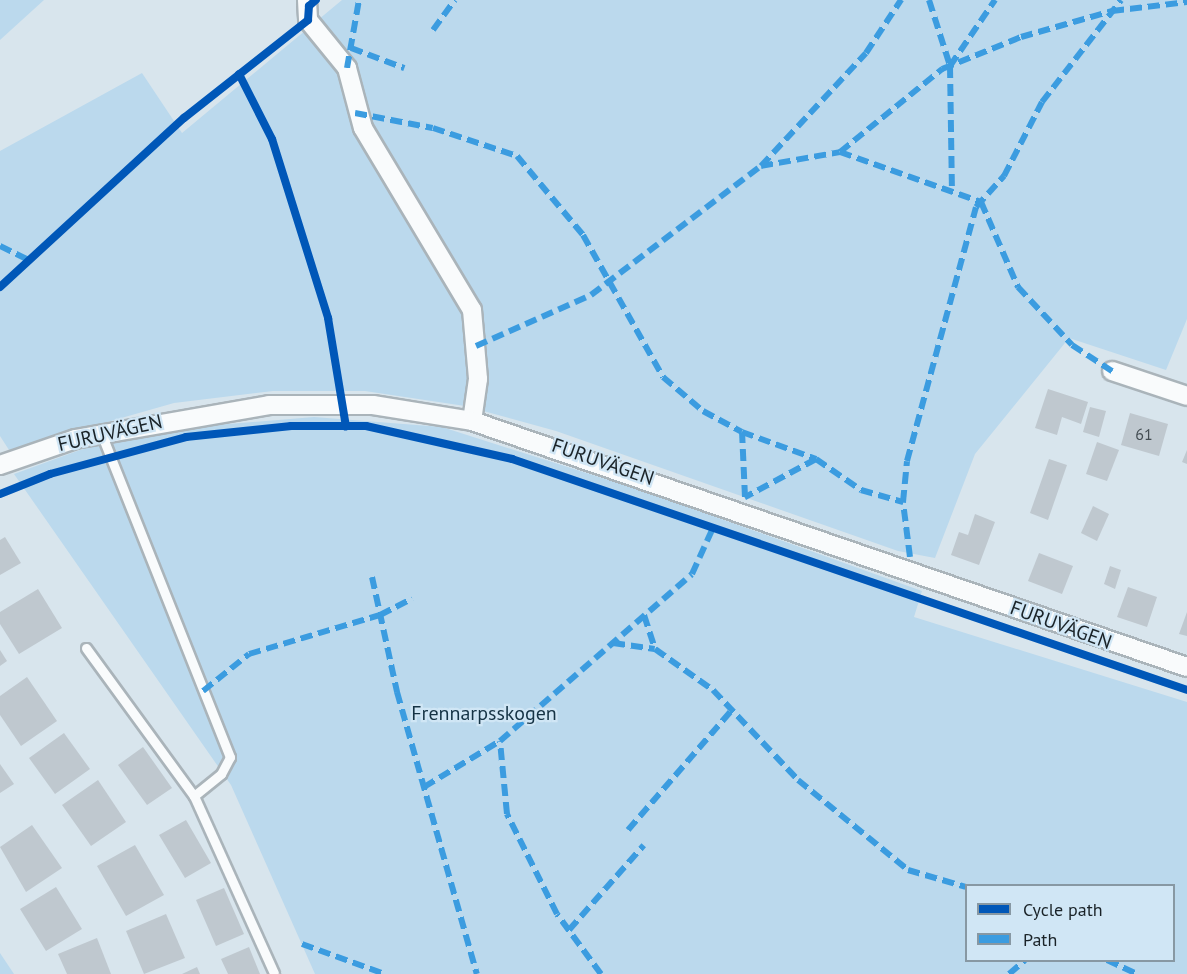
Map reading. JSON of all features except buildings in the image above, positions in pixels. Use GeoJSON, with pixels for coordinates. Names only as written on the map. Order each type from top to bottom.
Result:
{"type":"FeatureCollection","features":[{"type":"Feature","properties":{"kind":"street"},"geometry":{"type":"LineString","coordinates":[[307,0],[308,20],[347,68],[363,128],[472,310],[478,379],[472,421]]}},
{"type":"Feature","properties":{"kind":"street"},"geometry":{"type":"LineString","coordinates":[[1112,371],[1187,396]]}},
{"type":"Feature","properties":{"kind":"street","name":"FURUVÄGEN"},"geometry":{"type":"LineString","coordinates":[[0,465],[101,433],[269,405],[373,405],[472,421],[1187,667]]}},
{"type":"Feature","properties":{"kind":"lane"},"geometry":{"type":"LineString","coordinates":[[101,433],[230,757],[221,774],[194,796]]}},
{"type":"Feature","properties":{"kind":"lane"},"geometry":{"type":"LineString","coordinates":[[86,648],[194,796],[274,973]]}},
{"type":"Feature","properties":{"kind":"green space"},"geometry":{"type":"Polygon","coordinates":[[[0,0],[44,0],[0,40],[0,0]]]}},
{"type":"Feature","properties":{"kind":"green space"},"geometry":{"type":"Polygon","coordinates":[[[342,0],[1187,0],[1187,319],[1166,370],[1069,338],[975,454],[935,558],[898,551],[556,431],[465,406],[365,391],[273,391],[174,403],[9,450],[0,436],[0,151],[142,73],[182,133],[342,0]]]}},
{"type":"Feature","properties":{"kind":"green space","name":"Frennarpsskogen"},"geometry":{"type":"Polygon","coordinates":[[[314,417],[442,427],[646,492],[922,591],[914,617],[1187,702],[1187,974],[315,974],[231,785],[14,474],[80,450],[167,429],[314,417]]]}},
{"type":"Feature","properties":{"kind":"green space"},"geometry":{"type":"Polygon","coordinates":[[[0,953],[14,974],[0,974],[0,953]]]}},
{"type":"Feature","properties":{"kind":"marked path"},"geometry":{"type":"LineString","coordinates":[[347,68],[359,0]]}},
{"type":"Feature","properties":{"kind":"marked path"},"geometry":{"type":"LineString","coordinates":[[433,30],[455,0]]}},
{"type":"Feature","properties":{"kind":"marked path"},"geometry":{"type":"LineString","coordinates":[[476,346],[591,295],[761,166],[866,53],[901,0]]}},
{"type":"Feature","properties":{"kind":"marked path"},"geometry":{"type":"LineString","coordinates":[[929,0],[950,66],[952,191]]}},
{"type":"Feature","properties":{"kind":"marked path"},"geometry":{"type":"LineString","coordinates":[[950,66],[995,0]]}},
{"type":"Feature","properties":{"kind":"marked path"},"geometry":{"type":"LineString","coordinates":[[910,557],[903,502],[907,461],[976,207],[1004,176],[1042,102],[1121,0]]}},
{"type":"Feature","properties":{"kind":"marked path"},"geometry":{"type":"LineString","coordinates":[[761,166],[840,152],[942,69],[1021,37],[1112,11],[1187,2]]}},
{"type":"Feature","properties":{"kind":"marked path"},"geometry":{"type":"LineString","coordinates":[[351,48],[404,68]]}},
{"type":"Feature","properties":{"kind":"marked path"},"geometry":{"type":"LineString","coordinates":[[355,113],[433,128],[517,156],[583,235],[663,377],[703,411],[742,432]]}},
{"type":"Feature","properties":{"kind":"marked path"},"geometry":{"type":"LineString","coordinates":[[840,152],[981,202],[1018,287],[1072,345],[1112,371]]}},
{"type":"Feature","properties":{"kind":"marked path"},"geometry":{"type":"LineString","coordinates":[[0,246],[29,260]]}},
{"type":"Feature","properties":{"kind":"marked path"},"geometry":{"type":"LineString","coordinates":[[816,459],[745,497],[742,432],[816,459],[861,490],[903,502]]}},
{"type":"Feature","properties":{"kind":"marked path"},"geometry":{"type":"LineString","coordinates":[[601,974],[557,914],[507,814],[500,741],[692,574],[713,528]]}},
{"type":"Feature","properties":{"kind":"marked path"},"geometry":{"type":"LineString","coordinates":[[372,577],[397,692],[477,974]]}},
{"type":"Feature","properties":{"kind":"marked path"},"geometry":{"type":"LineString","coordinates":[[203,691],[249,654],[380,615],[412,599]]}},
{"type":"Feature","properties":{"kind":"marked path"},"geometry":{"type":"LineString","coordinates":[[644,615],[655,649]]}},
{"type":"Feature","properties":{"kind":"marked path"},"geometry":{"type":"LineString","coordinates":[[613,643],[655,649],[713,690],[798,780],[908,870],[965,887]]}},
{"type":"Feature","properties":{"kind":"marked path"},"geometry":{"type":"LineString","coordinates":[[628,830],[732,710]]}},
{"type":"Feature","properties":{"kind":"marked path"},"geometry":{"type":"LineString","coordinates":[[424,787],[500,741]]}},
{"type":"Feature","properties":{"kind":"marked path"},"geometry":{"type":"LineString","coordinates":[[569,930],[644,845]]}},
{"type":"Feature","properties":{"kind":"marked path"},"geometry":{"type":"LineString","coordinates":[[302,944],[385,974]]}},
{"type":"Feature","properties":{"kind":"marked path"},"geometry":{"type":"LineString","coordinates":[[1009,974],[1023,962]]}},
{"type":"Feature","properties":{"kind":"marked path"},"geometry":{"type":"LineString","coordinates":[[1111,962],[1137,974]]}},
{"type":"Feature","properties":{"kind":"cycle path"},"geometry":{"type":"LineString","coordinates":[[0,287],[184,118],[308,20],[309,6],[316,0]]}},
{"type":"Feature","properties":{"kind":"cycle path"},"geometry":{"type":"LineString","coordinates":[[239,74],[272,139],[328,318],[346,427]]}},
{"type":"Feature","properties":{"kind":"cycle path"},"geometry":{"type":"LineString","coordinates":[[0,494],[50,474],[186,437],[291,426],[366,426],[512,459],[1187,690]]}}]}
